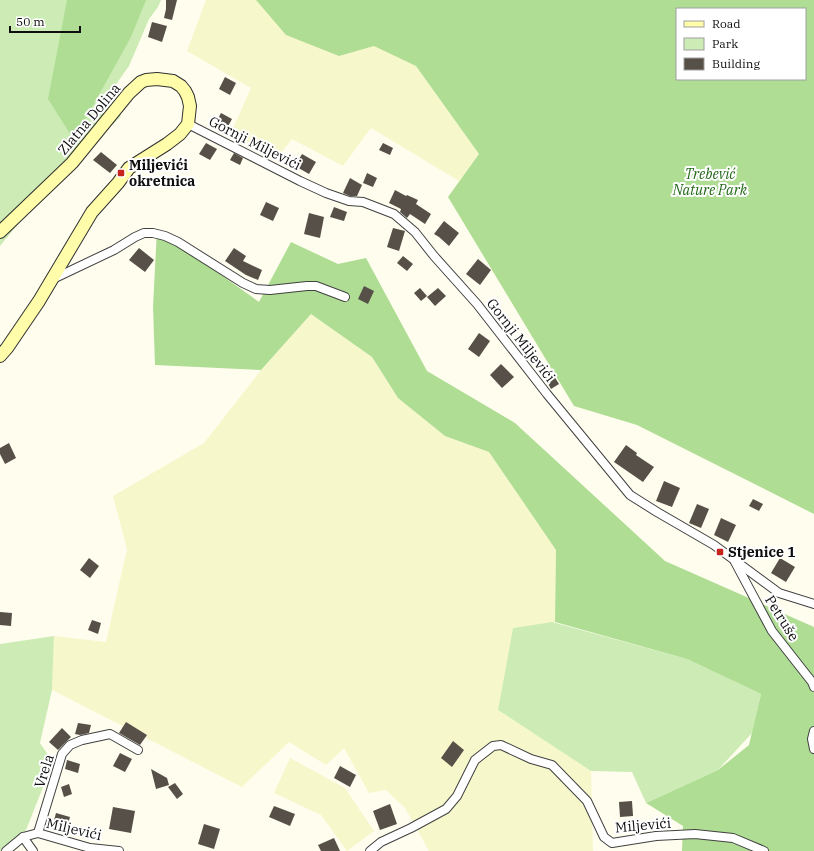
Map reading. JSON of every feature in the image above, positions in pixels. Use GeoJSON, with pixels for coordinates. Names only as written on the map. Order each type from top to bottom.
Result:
{"type":"FeatureCollection","features":[{"type":"Feature","properties":{"kind":"main road","name":"Zlatna Dolina"},"geometry":{"type":"LineString","coordinates":[[0,232],[72,164],[129,93],[141,82],[146,80],[163,79],[173,81],[181,86],[185,91],[190,106],[188,124]]}},
{"type":"Feature","properties":{"kind":"main road"},"geometry":{"type":"LineString","coordinates":[[0,356],[7,348],[52,280],[92,212],[118,183],[129,168],[167,144],[180,134],[188,124]]}},
{"type":"Feature","properties":{"kind":"street","name":"Gornji Miljevići"},"geometry":{"type":"LineString","coordinates":[[188,124],[326,193],[349,201],[363,202],[394,214],[415,232],[434,256],[477,304],[630,495],[714,545],[779,593],[814,604]]}},
{"type":"Feature","properties":{"kind":"street"},"geometry":{"type":"LineString","coordinates":[[52,280],[114,250],[135,237],[144,233],[153,233],[165,236],[178,242],[256,289],[270,290],[316,286],[345,297]]}},
{"type":"Feature","properties":{"kind":"street","name":"Petruše"},"geometry":{"type":"LineString","coordinates":[[734,559],[772,631],[812,682],[814,687]]}},
{"type":"Feature","properties":{"kind":"street"},"geometry":{"type":"LineString","coordinates":[[814,731],[812,739],[814,749]]}},
{"type":"Feature","properties":{"kind":"street","name":"Vrela"},"geometry":{"type":"LineString","coordinates":[[38,833],[62,754],[70,745],[82,740],[110,734],[138,750]]}},
{"type":"Feature","properties":{"kind":"street","name":"Miljevići"},"geometry":{"type":"LineString","coordinates":[[370,851],[381,842],[446,809],[457,796],[475,760],[493,746],[501,745],[531,759],[552,766],[587,801],[604,837],[612,843],[656,836],[695,834],[733,838],[764,851]]}},
{"type":"Feature","properties":{"kind":"street","name":"Miljevići"},"geometry":{"type":"LineString","coordinates":[[6,851],[23,837],[38,833],[90,848],[119,851]]}},
{"type":"Feature","properties":{"kind":"street","name":"Miljevići"},"geometry":{"type":"LineString","coordinates":[[23,837],[33,851]]}},
{"type":"Feature","properties":{"kind":"green space"},"geometry":{"type":"Polygon","coordinates":[[[0,0],[161,0],[158,7],[149,19],[129,66],[114,89],[113,105],[121,116],[33,206],[0,246],[0,0]]]}},
{"type":"Feature","properties":{"kind":"green space"},"geometry":{"type":"Polygon","coordinates":[[[67,0],[146,0],[131,37],[74,140],[48,99],[67,0]]]}},
{"type":"Feature","properties":{"kind":"green space"},"geometry":{"type":"Polygon","coordinates":[[[206,0],[256,0],[376,42],[416,66],[479,154],[459,181],[371,128],[343,166],[292,139],[276,159],[231,133],[251,88],[187,51],[206,0]]]}},
{"type":"Feature","properties":{"kind":"green space","name":"Trebević Nature Park"},"geometry":{"type":"Polygon","coordinates":[[[256,0],[814,0],[814,514],[637,425],[574,406],[448,197],[479,154],[416,66],[374,46],[339,56],[286,35],[256,0]]]}},
{"type":"Feature","properties":{"kind":"green space"},"geometry":{"type":"Polygon","coordinates":[[[157,229],[259,302],[291,242],[338,264],[366,258],[427,371],[515,423],[665,561],[814,627],[814,851],[682,851],[683,826],[646,803],[718,770],[749,745],[761,694],[687,659],[555,622],[556,550],[489,452],[445,436],[398,398],[372,357],[311,314],[261,370],[155,365],[153,307],[157,229]]]}},
{"type":"Feature","properties":{"kind":"green space"},"geometry":{"type":"Polygon","coordinates":[[[311,314],[372,357],[398,398],[445,436],[489,452],[556,550],[555,622],[513,628],[498,710],[591,771],[593,851],[429,851],[405,808],[386,790],[369,793],[344,748],[326,765],[289,742],[242,787],[52,690],[54,636],[106,642],[127,549],[113,496],[204,443],[261,370],[311,314]]]}},
{"type":"Feature","properties":{"kind":"green space"},"geometry":{"type":"Polygon","coordinates":[[[552,622],[687,659],[761,694],[752,733],[718,770],[646,803],[632,772],[591,771],[498,710],[513,628],[552,622]]]}},
{"type":"Feature","properties":{"kind":"green space"},"geometry":{"type":"Polygon","coordinates":[[[54,636],[52,690],[40,743],[53,762],[26,830],[2,851],[0,851],[0,644],[54,636]]]}},
{"type":"Feature","properties":{"kind":"green space"},"geometry":{"type":"Polygon","coordinates":[[[290,758],[345,788],[374,831],[347,851],[321,815],[274,793],[290,758]]]}},
{"type":"Feature","properties":{"kind":"building"},"geometry":{"type":"Polygon","coordinates":[[[166,0],[177,0],[172,20],[164,18],[166,0]]]}},
{"type":"Feature","properties":{"kind":"building"},"geometry":{"type":"Polygon","coordinates":[[[152,22],[167,26],[162,42],[148,37],[152,22]]]}},
{"type":"Feature","properties":{"kind":"building"},"geometry":{"type":"Polygon","coordinates":[[[225,77],[236,83],[230,95],[219,89],[225,77]]]}},
{"type":"Feature","properties":{"kind":"building"},"geometry":{"type":"Polygon","coordinates":[[[221,113],[232,119],[226,130],[215,124],[221,113]]]}},
{"type":"Feature","properties":{"kind":"building"},"geometry":{"type":"Polygon","coordinates":[[[206,143],[217,149],[210,160],[199,154],[206,143]]]}},
{"type":"Feature","properties":{"kind":"building"},"geometry":{"type":"Polygon","coordinates":[[[383,143],[393,148],[390,155],[379,150],[383,143]]]}},
{"type":"Feature","properties":{"kind":"building"},"geometry":{"type":"Polygon","coordinates":[[[101,152],[117,165],[110,173],[93,160],[101,152]]]}},
{"type":"Feature","properties":{"kind":"building"},"geometry":{"type":"Polygon","coordinates":[[[234,153],[243,158],[240,165],[230,160],[234,153]]]}},
{"type":"Feature","properties":{"kind":"building"},"geometry":{"type":"Polygon","coordinates":[[[302,154],[316,162],[309,174],[295,166],[302,154]]]}},
{"type":"Feature","properties":{"kind":"building"},"geometry":{"type":"Polygon","coordinates":[[[367,173],[377,178],[373,187],[363,183],[367,173]]]}},
{"type":"Feature","properties":{"kind":"building"},"geometry":{"type":"Polygon","coordinates":[[[350,178],[362,185],[357,196],[350,196],[343,193],[350,178]]]}},
{"type":"Feature","properties":{"kind":"building"},"geometry":{"type":"Polygon","coordinates":[[[395,190],[418,200],[416,204],[431,214],[425,224],[410,214],[407,218],[400,212],[401,209],[389,203],[395,190]]]}},
{"type":"Feature","properties":{"kind":"building"},"geometry":{"type":"Polygon","coordinates":[[[266,202],[279,208],[273,221],[260,215],[266,202]]]}},
{"type":"Feature","properties":{"kind":"building"},"geometry":{"type":"Polygon","coordinates":[[[334,207],[347,212],[344,221],[330,217],[334,207]]]}},
{"type":"Feature","properties":{"kind":"building"},"geometry":{"type":"Polygon","coordinates":[[[309,213],[324,217],[320,238],[304,234],[309,213]]]}},
{"type":"Feature","properties":{"kind":"building"},"geometry":{"type":"Polygon","coordinates":[[[444,221],[459,233],[449,246],[434,234],[444,221]]]}},
{"type":"Feature","properties":{"kind":"building"},"geometry":{"type":"Polygon","coordinates":[[[393,228],[405,231],[399,251],[387,247],[393,228]]]}},
{"type":"Feature","properties":{"kind":"building"},"geometry":{"type":"Polygon","coordinates":[[[139,248],[154,260],[145,272],[129,260],[139,248]]]}},
{"type":"Feature","properties":{"kind":"building"},"geometry":{"type":"Polygon","coordinates":[[[234,248],[246,256],[243,261],[262,270],[258,280],[246,275],[225,261],[234,248]]]}},
{"type":"Feature","properties":{"kind":"building"},"geometry":{"type":"Polygon","coordinates":[[[403,256],[413,264],[407,271],[397,263],[403,256]]]}},
{"type":"Feature","properties":{"kind":"building"},"geometry":{"type":"Polygon","coordinates":[[[478,259],[491,270],[480,285],[466,274],[478,259]]]}},
{"type":"Feature","properties":{"kind":"building"},"geometry":{"type":"Polygon","coordinates":[[[364,286],[374,291],[368,304],[358,299],[364,286]]]}},
{"type":"Feature","properties":{"kind":"building"},"geometry":{"type":"Polygon","coordinates":[[[420,288],[427,296],[421,301],[414,293],[420,288]]]}},
{"type":"Feature","properties":{"kind":"building"},"geometry":{"type":"Polygon","coordinates":[[[438,288],[446,296],[435,306],[427,297],[438,288]]]}},
{"type":"Feature","properties":{"kind":"building"},"geometry":{"type":"Polygon","coordinates":[[[479,333],[490,341],[479,357],[468,349],[479,333]]]}},
{"type":"Feature","properties":{"kind":"building"},"geometry":{"type":"Polygon","coordinates":[[[501,364],[514,377],[502,388],[490,375],[501,364]]]}},
{"type":"Feature","properties":{"kind":"building"},"geometry":{"type":"Polygon","coordinates":[[[552,373],[559,384],[551,389],[545,378],[552,373]]]}},
{"type":"Feature","properties":{"kind":"building"},"geometry":{"type":"Polygon","coordinates":[[[9,443],[16,458],[5,464],[0,454],[0,448],[9,443]]]}},
{"type":"Feature","properties":{"kind":"building"},"geometry":{"type":"Polygon","coordinates":[[[626,445],[637,453],[636,455],[654,467],[643,482],[614,462],[626,445]]]}},
{"type":"Feature","properties":{"kind":"building"},"geometry":{"type":"Polygon","coordinates":[[[664,481],[680,488],[672,507],[656,501],[664,481]]]}},
{"type":"Feature","properties":{"kind":"building"},"geometry":{"type":"Polygon","coordinates":[[[753,499],[763,504],[759,511],[749,506],[753,499]]]}},
{"type":"Feature","properties":{"kind":"building"},"geometry":{"type":"Polygon","coordinates":[[[697,504],[709,509],[701,528],[689,523],[697,504]]]}},
{"type":"Feature","properties":{"kind":"building"},"geometry":{"type":"Polygon","coordinates":[[[721,518],[736,525],[728,542],[714,535],[721,518]]]}},
{"type":"Feature","properties":{"kind":"building"},"geometry":{"type":"Polygon","coordinates":[[[89,558],[99,566],[90,578],[80,570],[89,558]]]}},
{"type":"Feature","properties":{"kind":"building"},"geometry":{"type":"Polygon","coordinates":[[[780,558],[795,567],[786,582],[771,573],[780,558]]]}},
{"type":"Feature","properties":{"kind":"building"},"geometry":{"type":"Polygon","coordinates":[[[0,612],[12,613],[11,626],[0,625],[0,612]]]}},
{"type":"Feature","properties":{"kind":"building"},"geometry":{"type":"Polygon","coordinates":[[[92,620],[101,623],[98,634],[88,630],[92,620]]]}},
{"type":"Feature","properties":{"kind":"building"},"geometry":{"type":"Polygon","coordinates":[[[126,722],[147,735],[140,745],[119,733],[126,722]]]}},
{"type":"Feature","properties":{"kind":"building"},"geometry":{"type":"Polygon","coordinates":[[[78,723],[91,725],[89,733],[80,735],[75,734],[78,723]]]}},
{"type":"Feature","properties":{"kind":"building"},"geometry":{"type":"Polygon","coordinates":[[[62,728],[71,737],[58,750],[49,742],[62,728]]]}},
{"type":"Feature","properties":{"kind":"building"},"geometry":{"type":"Polygon","coordinates":[[[453,741],[464,750],[452,767],[441,758],[453,741]]]}},
{"type":"Feature","properties":{"kind":"building"},"geometry":{"type":"Polygon","coordinates":[[[120,753],[132,759],[125,772],[113,766],[120,753]]]}},
{"type":"Feature","properties":{"kind":"building"},"geometry":{"type":"Polygon","coordinates":[[[67,760],[80,764],[78,773],[65,769],[67,760]]]}},
{"type":"Feature","properties":{"kind":"building"},"geometry":{"type":"Polygon","coordinates":[[[340,766],[356,775],[350,787],[334,778],[340,766]]]}},
{"type":"Feature","properties":{"kind":"building"},"geometry":{"type":"Polygon","coordinates":[[[151,769],[167,778],[169,785],[156,789],[151,769]]]}},
{"type":"Feature","properties":{"kind":"building"},"geometry":{"type":"Polygon","coordinates":[[[175,783],[183,794],[177,799],[168,787],[175,783]]]}},
{"type":"Feature","properties":{"kind":"building"},"geometry":{"type":"Polygon","coordinates":[[[69,784],[72,794],[64,797],[61,787],[69,784]]]}},
{"type":"Feature","properties":{"kind":"building"},"geometry":{"type":"Polygon","coordinates":[[[632,801],[633,816],[620,817],[619,802],[632,801]]]}},
{"type":"Feature","properties":{"kind":"building"},"geometry":{"type":"Polygon","coordinates":[[[390,804],[397,824],[380,830],[373,811],[390,804]]]}},
{"type":"Feature","properties":{"kind":"building"},"geometry":{"type":"Polygon","coordinates":[[[274,806],[295,814],[290,826],[269,817],[274,806]]]}},
{"type":"Feature","properties":{"kind":"building"},"geometry":{"type":"Polygon","coordinates":[[[113,807],[135,811],[131,833],[109,829],[113,807]]]}},
{"type":"Feature","properties":{"kind":"building"},"geometry":{"type":"Polygon","coordinates":[[[56,813],[70,817],[66,832],[52,828],[56,813]]]}},
{"type":"Feature","properties":{"kind":"building"},"geometry":{"type":"Polygon","coordinates":[[[204,824],[220,829],[214,849],[198,844],[204,824]]]}},
{"type":"Feature","properties":{"kind":"building"},"geometry":{"type":"Polygon","coordinates":[[[334,838],[340,851],[321,851],[318,845],[334,838]]]}},
{"type":"Feature","properties":{"kind":"place","name":"Miljevići okretnica"},"geometry":{"type":"Point","coordinates":[121,173]}},
{"type":"Feature","properties":{"kind":"place","name":"Stjenice 1"},"geometry":{"type":"Point","coordinates":[720,552]}}]}
